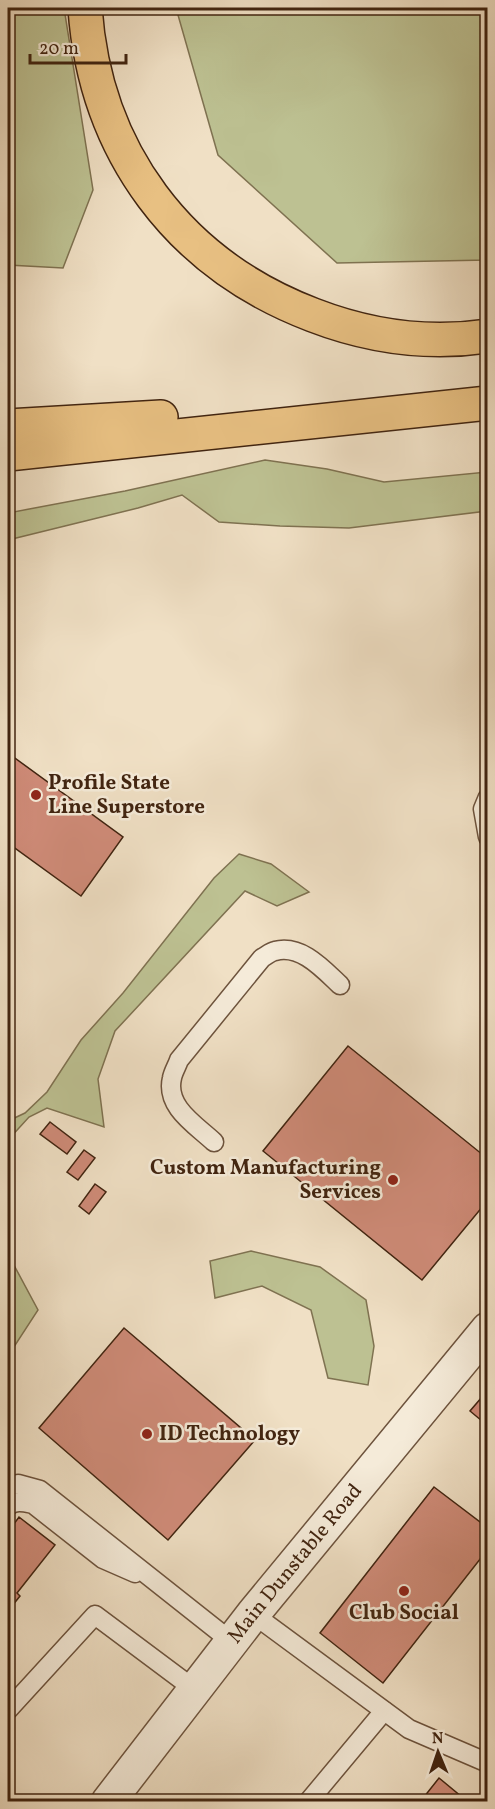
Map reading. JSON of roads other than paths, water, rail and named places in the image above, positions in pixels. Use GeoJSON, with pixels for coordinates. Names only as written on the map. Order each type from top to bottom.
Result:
{"type":"FeatureCollection","features":[{"type":"Feature","properties":{"kind":"highway"},"geometry":{"type":"LineString","coordinates":[[85,8],[88,42],[106,110],[125,153],[159,207],[208,256],[230,273],[276,299],[349,328],[397,338],[421,340],[471,339],[488,336]]}},
{"type":"Feature","properties":{"kind":"highway"},"geometry":{"type":"LineString","coordinates":[[8,426],[488,398]]}},
{"type":"Feature","properties":{"kind":"highway"},"geometry":{"type":"LineString","coordinates":[[8,454],[488,403]]}},
{"type":"Feature","properties":{"kind":"street","name":"Main Dunstable Road"},"geometry":{"type":"LineString","coordinates":[[108,1802],[253,1614],[488,1329]]}},
{"type":"Feature","properties":{"kind":"lane"},"geometry":{"type":"LineString","coordinates":[[488,797],[483,809],[488,837]]}},
{"type":"Feature","properties":{"kind":"lane"},"geometry":{"type":"LineString","coordinates":[[214,1142],[178,1110],[172,1097],[171,1079],[179,1060],[262,958],[275,951],[295,951],[312,960],[340,985]]}},
{"type":"Feature","properties":{"kind":"lane"},"geometry":{"type":"LineString","coordinates":[[8,1486],[18,1484],[40,1490],[232,1641]]}},
{"type":"Feature","properties":{"kind":"lane"},"geometry":{"type":"LineString","coordinates":[[8,1506],[22,1501],[33,1504],[103,1559],[129,1572],[149,1576]]}},
{"type":"Feature","properties":{"kind":"lane"},"geometry":{"type":"LineString","coordinates":[[253,1614],[409,1729],[488,1763]]}},
{"type":"Feature","properties":{"kind":"lane"},"geometry":{"type":"LineString","coordinates":[[8,1710],[95,1615],[194,1689]]}},
{"type":"Feature","properties":{"kind":"lane"},"geometry":{"type":"LineString","coordinates":[[308,1802],[384,1711]]}},
{"type":"Feature","properties":{"kind":"place","name":"Profile State Line Superstore"},"geometry":{"type":"Point","coordinates":[36,795]}},
{"type":"Feature","properties":{"kind":"place","name":"Custom Manufacturing Services"},"geometry":{"type":"Point","coordinates":[393,1180]}},
{"type":"Feature","properties":{"kind":"place","name":"ID Technology"},"geometry":{"type":"Point","coordinates":[147,1434]}},
{"type":"Feature","properties":{"kind":"place","name":"Club Social"},"geometry":{"type":"Point","coordinates":[404,1591]}}]}
